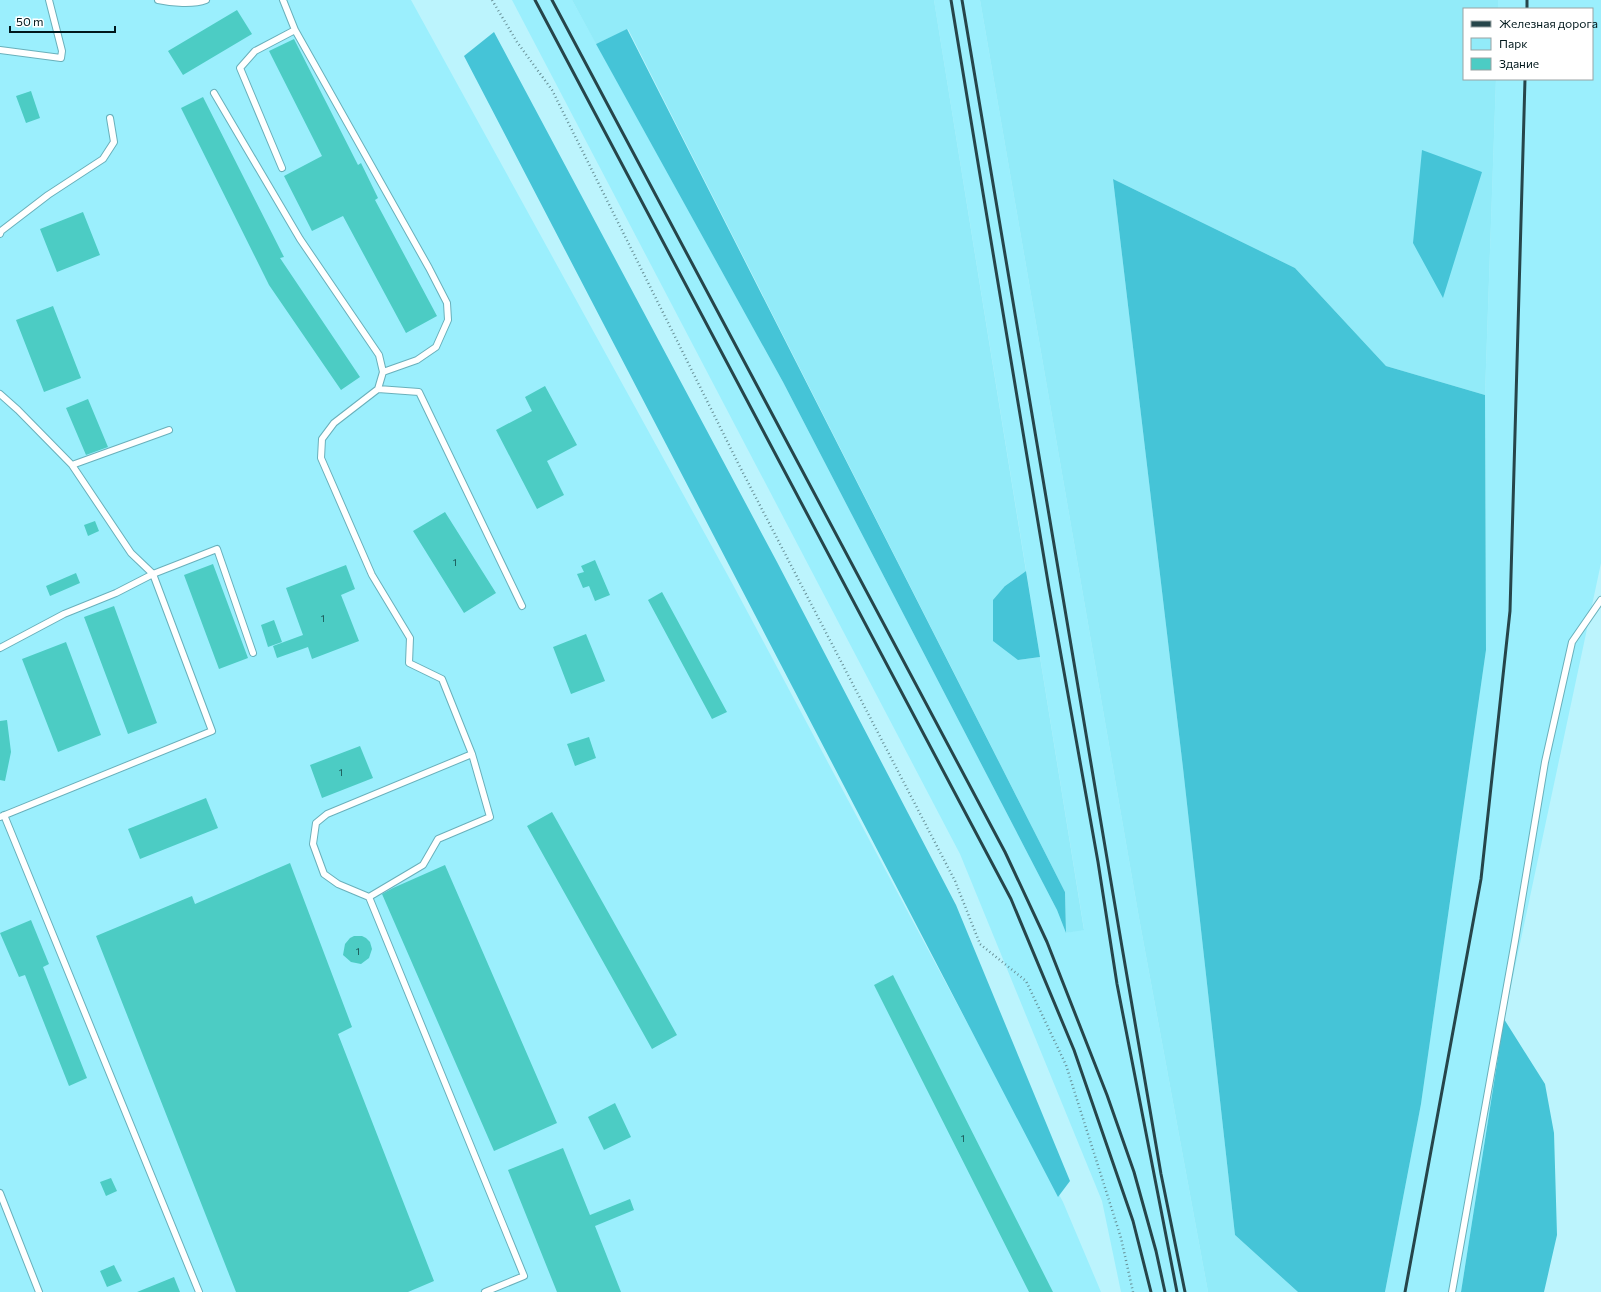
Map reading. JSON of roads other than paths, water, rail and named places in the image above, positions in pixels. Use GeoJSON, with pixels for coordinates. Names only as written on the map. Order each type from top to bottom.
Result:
{"type":"FeatureCollection","features":[{"type":"Feature","properties":{"kind":"lane"},"geometry":{"type":"LineString","coordinates":[[0,50],[61,58],[62,51],[50,0]]}},
{"type":"Feature","properties":{"kind":"lane"},"geometry":{"type":"LineString","coordinates":[[158,0],[165,2],[199,3],[206,0]]}},
{"type":"Feature","properties":{"kind":"lane"},"geometry":{"type":"LineString","coordinates":[[283,0],[295,30],[429,268],[447,303],[448,320],[436,347],[418,360],[383,372]]}},
{"type":"Feature","properties":{"kind":"lane"},"geometry":{"type":"LineString","coordinates":[[282,168],[240,68],[255,51],[295,30]]}},
{"type":"Feature","properties":{"kind":"lane"},"geometry":{"type":"LineString","coordinates":[[214,93],[300,239],[379,355],[383,372],[378,389],[334,423],[322,439],[321,458],[372,575],[410,638],[409,663],[442,679],[472,754],[490,817],[438,839],[423,865],[369,897]]}},
{"type":"Feature","properties":{"kind":"lane"},"geometry":{"type":"LineString","coordinates":[[0,234],[48,195],[103,160],[114,142],[110,118]]}},
{"type":"Feature","properties":{"kind":"lane"},"geometry":{"type":"LineString","coordinates":[[378,389],[419,392],[522,606]]}},
{"type":"Feature","properties":{"kind":"lane"},"geometry":{"type":"LineString","coordinates":[[0,394],[18,410],[72,465],[131,553],[153,574],[212,731],[2,816],[199,1292]]}},
{"type":"Feature","properties":{"kind":"lane"},"geometry":{"type":"LineString","coordinates":[[72,465],[169,430]]}},
{"type":"Feature","properties":{"kind":"lane"},"geometry":{"type":"LineString","coordinates":[[0,648],[64,614],[116,593],[153,574],[217,549],[253,653]]}},
{"type":"Feature","properties":{"kind":"lane"},"geometry":{"type":"LineString","coordinates":[[1452,1292],[1546,762],[1572,642],[1601,600]]}},
{"type":"Feature","properties":{"kind":"lane"},"geometry":{"type":"LineString","coordinates":[[472,754],[327,814],[316,823],[313,844],[324,874],[338,884],[369,897],[524,1276],[485,1292]]}},
{"type":"Feature","properties":{"kind":"lane"},"geometry":{"type":"LineString","coordinates":[[0,1192],[39,1292]]}},
{"type":"Feature","properties":{"kind":"railway"},"geometry":{"type":"LineString","coordinates":[[535,0],[1011,899],[1074,1050],[1133,1221],[1151,1292]]}},
{"type":"Feature","properties":{"kind":"railway"},"geometry":{"type":"LineString","coordinates":[[552,0],[1005,852],[1047,942],[1107,1095],[1134,1172],[1156,1251],[1165,1292]]}},
{"type":"Feature","properties":{"kind":"railway"},"geometry":{"type":"LineString","coordinates":[[951,0],[1049,588],[1098,862],[1117,984],[1177,1292]]}},
{"type":"Feature","properties":{"kind":"railway"},"geometry":{"type":"LineString","coordinates":[[962,0],[1161,1174],[1185,1292]]}},
{"type":"Feature","properties":{"kind":"railway"},"geometry":{"type":"LineString","coordinates":[[1527,0],[1527,8]]}},
{"type":"Feature","properties":{"kind":"railway"},"geometry":{"type":"LineString","coordinates":[[1405,1292],[1481,879],[1510,611],[1525,80]]}}]}
